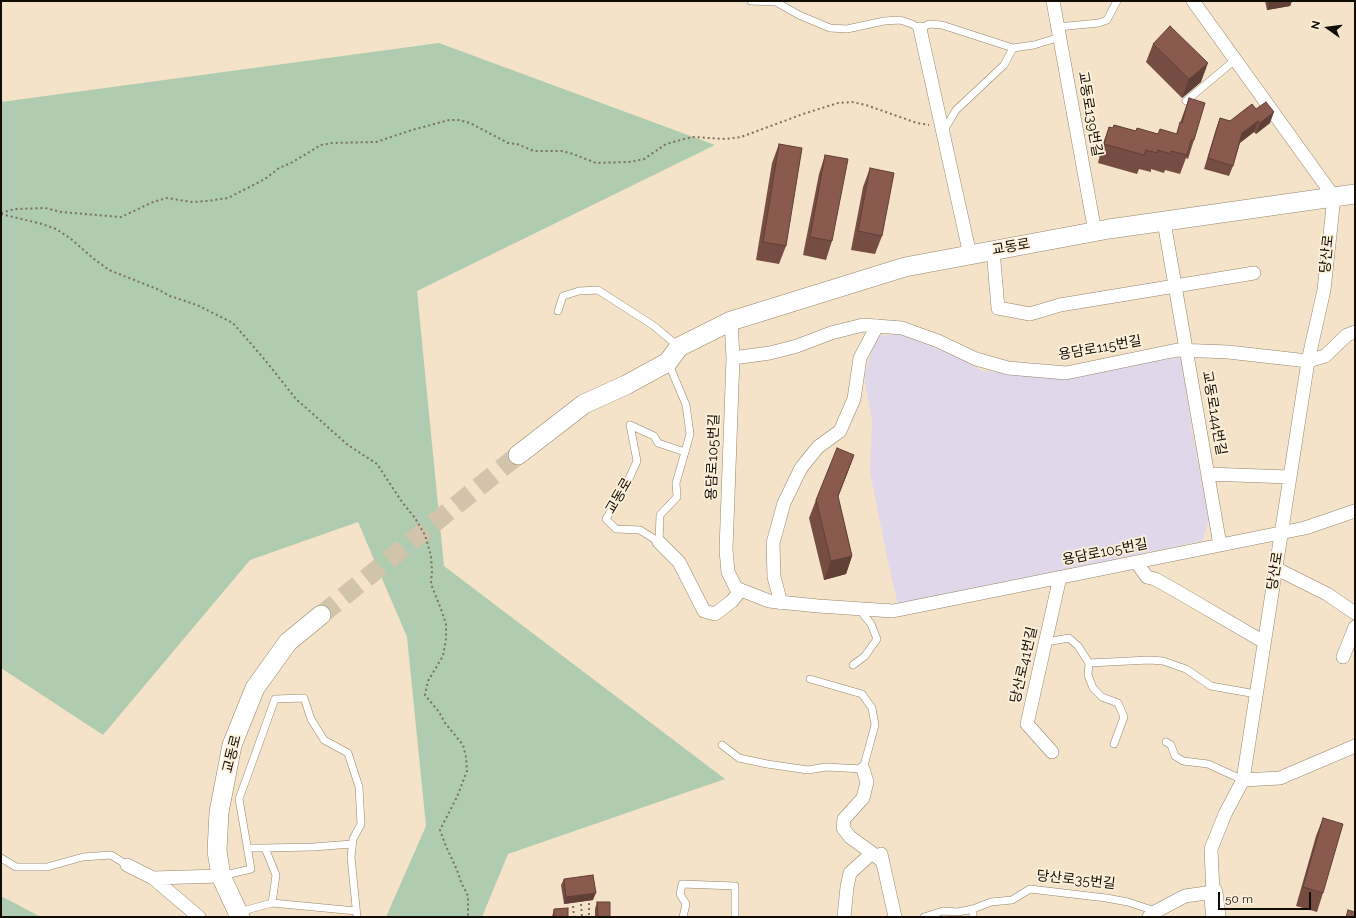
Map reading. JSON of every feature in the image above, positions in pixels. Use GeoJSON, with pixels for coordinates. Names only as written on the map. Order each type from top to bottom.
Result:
{"type":"FeatureCollection","features":[{"type":"Feature","properties":{"kind":"street","name":"교동로139번길"},"geometry":{"type":"LineString","coordinates":[[1053,1],[1095,232]]}},
{"type":"Feature","properties":{"kind":"street"},"geometry":{"type":"LineString","coordinates":[[1193,1],[1334,197]]}},
{"type":"Feature","properties":{"kind":"street"},"geometry":{"type":"LineString","coordinates":[[920,29],[938,130],[970,255]]}},
{"type":"Feature","properties":{"kind":"street","name":"교동로"},"geometry":{"type":"LineString","coordinates":[[518,455],[584,404],[626,385],[673,354],[731,321],[905,267],[1095,232],[1355,194]]}},
{"type":"Feature","properties":{"kind":"street","name":"당산로"},"geometry":{"type":"LineString","coordinates":[[1216,917],[1211,849],[1225,814],[1243,780],[1280,533],[1308,361],[1324,290],[1334,197]]}},
{"type":"Feature","properties":{"kind":"street","name":"교동로144번길"},"geometry":{"type":"LineString","coordinates":[[1164,222],[1220,545]]}},
{"type":"Feature","properties":{"kind":"street"},"geometry":{"type":"LineString","coordinates":[[993,250],[998,308],[1030,314],[1060,305],[1254,273]]}},
{"type":"Feature","properties":{"kind":"street","name":"용담로105번길"},"geometry":{"type":"LineString","coordinates":[[731,321],[732,358],[726,550],[728,572],[736,588],[769,601],[893,611],[1305,528],[1355,511]]}},
{"type":"Feature","properties":{"kind":"street","name":"용담로115번길"},"geometry":{"type":"LineString","coordinates":[[732,358],[770,353],[797,346],[830,333],[863,325],[902,328],[938,341],[976,359],[1008,368],[1066,373],[1177,350],[1228,352],[1308,361],[1325,356],[1347,335],[1355,332]]}},
{"type":"Feature","properties":{"kind":"street"},"geometry":{"type":"LineString","coordinates":[[781,603],[774,577],[773,543],[784,503],[802,468],[818,447],[840,431],[854,399],[860,358],[877,326]]}},
{"type":"Feature","properties":{"kind":"street"},"geometry":{"type":"LineString","coordinates":[[1208,474],[1290,477]]}},
{"type":"Feature","properties":{"kind":"street"},"geometry":{"type":"LineString","coordinates":[[659,542],[679,562],[704,610],[715,614],[732,601],[741,590]]}},
{"type":"Feature","properties":{"kind":"street"},"geometry":{"type":"LineString","coordinates":[[1136,562],[1147,577],[1173,589],[1264,642]]}},
{"type":"Feature","properties":{"kind":"street"},"geometry":{"type":"LineString","coordinates":[[1275,568],[1327,594],[1355,613]]}},
{"type":"Feature","properties":{"kind":"street","name":"당산로41번길"},"geometry":{"type":"LineString","coordinates":[[1052,752],[1027,724],[1060,577]]}},
{"type":"Feature","properties":{"kind":"street","name":"교동로"},"geometry":{"type":"LineString","coordinates":[[239,915],[221,876],[217,851],[220,812],[232,745],[255,688],[288,642],[321,615]]}},
{"type":"Feature","properties":{"kind":"street"},"geometry":{"type":"LineString","coordinates":[[1343,657],[1355,627]]}},
{"type":"Feature","properties":{"kind":"street"},"geometry":{"type":"LineString","coordinates":[[1243,780],[1280,778],[1355,746]]}},
{"type":"Feature","properties":{"kind":"street"},"geometry":{"type":"LineString","coordinates":[[863,769],[867,782],[863,798],[844,819],[843,828],[850,837],[878,855],[895,917]]}},
{"type":"Feature","properties":{"kind":"street"},"geometry":{"type":"LineString","coordinates":[[844,917],[850,873],[878,855]]}},
{"type":"Feature","properties":{"kind":"street"},"geometry":{"type":"LineString","coordinates":[[127,866],[153,878],[199,917]]}},
{"type":"Feature","properties":{"kind":"street"},"geometry":{"type":"LineString","coordinates":[[153,878],[221,876]]}},
{"type":"Feature","properties":{"kind":"street","name":"당산로35번길"},"geometry":{"type":"LineString","coordinates":[[1152,914],[1185,896],[1213,892]]}},
{"type":"Feature","properties":{"kind":"lane"},"geometry":{"type":"LineString","coordinates":[[751,1],[776,2],[799,15],[830,28],[847,29],[884,21],[900,20],[912,24],[920,29],[929,24],[942,25],[1013,48],[1034,45],[1059,32],[1099,24],[1107,20],[1116,1]]}},
{"type":"Feature","properties":{"kind":"lane"},"geometry":{"type":"LineString","coordinates":[[938,130],[956,110],[1004,65],[1013,48]]}},
{"type":"Feature","properties":{"kind":"lane"},"geometry":{"type":"LineString","coordinates":[[1186,101],[1235,60]]}},
{"type":"Feature","properties":{"kind":"lane"},"geometry":{"type":"LineString","coordinates":[[558,310],[563,296],[579,291],[598,290],[654,326],[673,354],[686,405],[690,434],[676,483],[677,497],[660,515],[659,542]]}},
{"type":"Feature","properties":{"kind":"lane","name":"교동로"},"geometry":{"type":"LineString","coordinates":[[659,542],[640,530],[616,529],[606,519],[628,481],[637,460],[630,425],[654,436],[658,443],[685,452]]}},
{"type":"Feature","properties":{"kind":"lane"},"geometry":{"type":"LineString","coordinates":[[853,665],[865,656],[876,639],[871,624],[859,609]]}},
{"type":"Feature","properties":{"kind":"lane"},"geometry":{"type":"LineString","coordinates":[[1046,642],[1069,638],[1078,646],[1089,663],[1088,675],[1093,688],[1102,697],[1118,703],[1124,716],[1114,744]]}},
{"type":"Feature","properties":{"kind":"lane"},"geometry":{"type":"LineString","coordinates":[[1089,663],[1149,660],[1163,661],[1186,669],[1211,686],[1256,694]]}},
{"type":"Feature","properties":{"kind":"lane"},"geometry":{"type":"LineString","coordinates":[[722,745],[739,758],[767,764],[808,770],[826,767],[863,769],[875,725],[872,708],[862,694],[810,679]]}},
{"type":"Feature","properties":{"kind":"lane"},"geometry":{"type":"LineString","coordinates":[[221,876],[251,869],[239,799],[275,699],[304,698],[311,720],[324,740],[348,753],[359,787],[361,824],[353,839],[351,857],[356,914],[272,903],[239,915]]}},
{"type":"Feature","properties":{"kind":"lane"},"geometry":{"type":"LineString","coordinates":[[1166,742],[1171,745],[1175,756],[1182,761],[1208,764],[1243,780]]}},
{"type":"Feature","properties":{"kind":"lane"},"geometry":{"type":"LineString","coordinates":[[248,848],[313,847],[352,844]]}},
{"type":"Feature","properties":{"kind":"lane"},"geometry":{"type":"LineString","coordinates":[[265,848],[276,875],[272,903]]}},
{"type":"Feature","properties":{"kind":"lane"},"geometry":{"type":"LineString","coordinates":[[1,858],[16,867],[47,867],[83,857],[111,855],[127,866]]}},
{"type":"Feature","properties":{"kind":"lane"},"geometry":{"type":"LineString","coordinates":[[683,917],[686,904],[680,894],[682,884],[736,886],[735,917]]}},
{"type":"Feature","properties":{"kind":"lane","name":"당산로35번길"},"geometry":{"type":"LineString","coordinates":[[924,917],[942,911],[958,912],[973,909],[992,902],[1012,900],[1030,889],[1128,902],[1152,914]]}},
{"type":"Feature","properties":{"kind":"lane"},"geometry":{"type":"LineString","coordinates":[[973,909],[973,917]]}},
{"type":"Feature","properties":{"kind":"path"},"geometry":{"type":"LineString","coordinates":[[1,214],[15,209],[45,208],[61,212],[121,217],[153,202],[167,198],[192,202],[228,198],[265,178],[279,168],[291,163],[321,144],[332,142],[376,142],[449,120],[459,120],[470,123],[508,143],[517,144],[534,151],[562,151],[596,163],[644,160],[666,144],[694,137],[725,139],[741,137],[838,103],[852,102],[866,105],[938,130]]}},
{"type":"Feature","properties":{"kind":"path"},"geometry":{"type":"LineString","coordinates":[[1,214],[56,229],[110,270],[157,289],[170,296],[197,305],[233,323],[296,399],[348,445],[377,464],[402,502],[415,518],[425,535],[431,556],[431,584],[446,624],[446,639],[443,656],[428,681],[425,695],[463,745],[466,757],[467,771],[457,797],[440,830],[468,896],[468,917]]}},
{"type":"Feature","properties":{"kind":"path"},"geometry":{"type":"LineString","coordinates":[[585,917],[589,916],[589,903]]}},
{"type":"Feature","properties":{"kind":"path"},"geometry":{"type":"LineString","coordinates":[[581,904],[582,917]]}},
{"type":"Feature","properties":{"kind":"path"},"geometry":{"type":"LineString","coordinates":[[573,906],[574,917]]}},
{"type":"Feature","properties":{"kind":"shaded area"},"geometry":{"type":"Polygon","coordinates":[[[900,334],[953,355],[983,371],[1059,378],[1181,357],[1191,425],[1209,521],[1202,541],[898,604],[870,473],[872,421],[864,378],[876,336],[900,334]]]}},
{"type":"Feature","properties":{"kind":"green space"},"geometry":{"type":"Polygon","coordinates":[[[439,43],[715,145],[417,291],[444,566],[725,779],[508,854],[482,917],[386,917],[426,826],[407,637],[358,522],[250,560],[103,735],[1,668],[1,102],[439,43]]]}},
{"type":"Feature","properties":{"kind":"green space"},"geometry":{"type":"Polygon","coordinates":[[[1,896],[41,917],[1,917],[1,896]]]}},
{"type":"Feature","properties":{"kind":"building"},"geometry":{"type":"Polygon","coordinates":[[[1170,26],[1208,63],[1189,79],[1153,44],[1170,26]]]}},
{"type":"Feature","properties":{"kind":"building"},"geometry":{"type":"Polygon","coordinates":[[[1189,98],[1205,103],[1194,140],[1191,140],[1187,155],[1171,151],[1171,154],[1158,150],[1157,153],[1146,150],[1144,155],[1104,144],[1109,127],[1113,128],[1114,125],[1136,131],[1137,128],[1158,134],[1160,129],[1177,134],[1180,122],[1182,123],[1189,98]]]}},
{"type":"Feature","properties":{"kind":"building"},"geometry":{"type":"Polygon","coordinates":[[[1266,102],[1274,112],[1260,123],[1258,121],[1242,133],[1233,166],[1208,158],[1220,118],[1230,121],[1252,104],[1256,109],[1266,102]]]}},
{"type":"Feature","properties":{"kind":"building"},"geometry":{"type":"Polygon","coordinates":[[[779,144],[802,148],[786,246],[763,242],[779,144]]]}},
{"type":"Feature","properties":{"kind":"building"},"geometry":{"type":"Polygon","coordinates":[[[825,155],[848,159],[832,241],[810,237],[825,155]]]}},
{"type":"Feature","properties":{"kind":"building"},"geometry":{"type":"Polygon","coordinates":[[[870,168],[894,173],[882,236],[858,231],[870,168]]]}},
{"type":"Feature","properties":{"kind":"building"},"geometry":{"type":"Polygon","coordinates":[[[837,448],[854,455],[838,496],[852,556],[831,561],[816,500],[837,448]]]}},
{"type":"Feature","properties":{"kind":"building"},"geometry":{"type":"Polygon","coordinates":[[[1323,818],[1343,824],[1323,893],[1303,887],[1323,818]]]}},
{"type":"Feature","properties":{"kind":"building"},"geometry":{"type":"Polygon","coordinates":[[[593,875],[596,893],[566,897],[564,879],[593,875]]]}},
{"type":"Feature","properties":{"kind":"building"},"geometry":{"type":"Polygon","coordinates":[[[597,902],[610,902],[610,917],[598,917],[597,902]]]}},
{"type":"Feature","properties":{"kind":"building"},"geometry":{"type":"Polygon","coordinates":[[[568,908],[568,917],[554,917],[554,909],[568,908]]]}},
{"type":"Feature","properties":{"kind":"building"},"geometry":{"type":"Polygon","coordinates":[[[1348,910],[1355,912],[1355,917],[1346,917],[1348,910]]]}},
{"type":"Feature","properties":{"kind":"tunnel"},"geometry":{"type":"LineString","coordinates":[[321,615],[518,455]]}}]}
